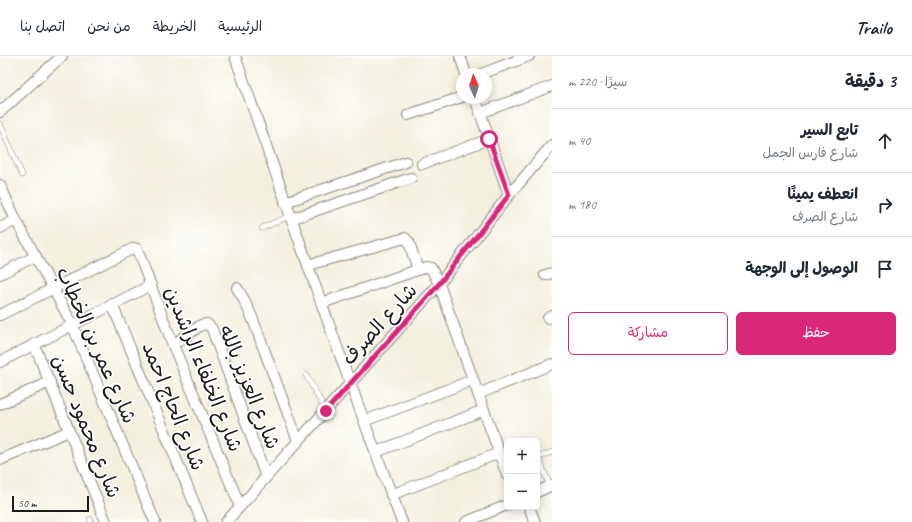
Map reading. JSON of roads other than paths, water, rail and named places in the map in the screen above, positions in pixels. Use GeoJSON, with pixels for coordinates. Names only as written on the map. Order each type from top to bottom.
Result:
{"type":"FeatureCollection","features":[{"type":"Feature","properties":{"kind":"street"},"geometry":{"type":"LineString","coordinates":[[0,112],[62,56]]}},
{"type":"Feature","properties":{"kind":"street"},"geometry":{"type":"LineString","coordinates":[[235,56],[285,202],[402,522]]}},
{"type":"Feature","properties":{"kind":"street"},"geometry":{"type":"LineString","coordinates":[[460,56],[464,68]]}},
{"type":"Feature","properties":{"kind":"street"},"geometry":{"type":"LineString","coordinates":[[492,70],[529,56]]}},
{"type":"Feature","properties":{"kind":"street"},"geometry":{"type":"LineString","coordinates":[[480,113],[552,86]]}},
{"type":"Feature","properties":{"kind":"street"},"geometry":{"type":"LineString","coordinates":[[408,115],[456,99]]}},
{"type":"Feature","properties":{"kind":"street"},"geometry":{"type":"LineString","coordinates":[[477,104],[509,195]]}},
{"type":"Feature","properties":{"kind":"street"},"geometry":{"type":"LineString","coordinates":[[422,164],[489,139]]}},
{"type":"Feature","properties":{"kind":"street","name":"شارع الصرف"},"geometry":{"type":"LineString","coordinates":[[226,522],[439,284],[509,195],[552,145]]}},
{"type":"Feature","properties":{"kind":"street"},"geometry":{"type":"LineString","coordinates":[[285,202],[406,162]]}},
{"type":"Feature","properties":{"kind":"street"},"geometry":{"type":"LineString","coordinates":[[291,218],[411,178]]}},
{"type":"Feature","properties":{"kind":"street","name":"شارع عمر بن الخطاب"},"geometry":{"type":"LineString","coordinates":[[0,185],[16,220],[72,324],[155,522]]}},
{"type":"Feature","properties":{"kind":"street"},"geometry":{"type":"LineString","coordinates":[[0,228],[16,220]]}},
{"type":"Feature","properties":{"kind":"street"},"geometry":{"type":"LineString","coordinates":[[308,266],[405,238],[409,242],[418,270]]}},
{"type":"Feature","properties":{"kind":"street","name":"شارع الخلفاء الراشدين"},"geometry":{"type":"LineString","coordinates":[[54,289],[134,248],[138,250],[173,345],[240,506]]}},
{"type":"Feature","properties":{"kind":"street"},"geometry":{"type":"LineString","coordinates":[[0,274],[36,256]]}},
{"type":"Feature","properties":{"kind":"street"},"geometry":{"type":"LineString","coordinates":[[322,304],[418,270],[428,267],[431,268],[439,284],[507,474]]}},
{"type":"Feature","properties":{"kind":"street"},"geometry":{"type":"LineString","coordinates":[[0,362],[151,284]]}},
{"type":"Feature","properties":{"kind":"street"},"geometry":{"type":"LineString","coordinates":[[237,288],[250,312],[298,441]]}},
{"type":"Feature","properties":{"kind":"street"},"geometry":{"type":"LineString","coordinates":[[0,315],[54,289]]}},
{"type":"Feature","properties":{"kind":"street","name":"شارع الحاج احمد"},"geometry":{"type":"LineString","coordinates":[[112,304],[202,522]]}},
{"type":"Feature","properties":{"kind":"street","name":"شارع العزيز بالله"},"geometry":{"type":"LineString","coordinates":[[173,345],[201,325],[206,324],[212,329],[266,477]]}},
{"type":"Feature","properties":{"kind":"street","name":"شارع محمود حسن"},"geometry":{"type":"LineString","coordinates":[[34,344],[106,522]]}},
{"type":"Feature","properties":{"kind":"street"},"geometry":{"type":"LineString","coordinates":[[478,394],[552,364]]}},
{"type":"Feature","properties":{"kind":"street"},"geometry":{"type":"LineString","coordinates":[[364,421],[473,380]]}},
{"type":"Feature","properties":{"kind":"street"},"geometry":{"type":"LineString","coordinates":[[0,404],[50,382]]}},
{"type":"Feature","properties":{"kind":"street"},"geometry":{"type":"LineString","coordinates":[[376,452],[484,410]]}},
{"type":"Feature","properties":{"kind":"street"},"geometry":{"type":"LineString","coordinates":[[0,460],[69,430]]}},
{"type":"Feature","properties":{"kind":"street"},"geometry":{"type":"LineString","coordinates":[[392,495],[499,453]]}},
{"type":"Feature","properties":{"kind":"street"},"geometry":{"type":"LineString","coordinates":[[540,491],[551,486]]}},
{"type":"Feature","properties":{"kind":"street"},"geometry":{"type":"LineString","coordinates":[[466,522],[504,506]]}},
{"type":"Feature","properties":{"kind":"street"},"geometry":{"type":"LineString","coordinates":[[530,510],[535,522]]}},
{"type":"Feature","properties":{"kind":"lane"},"geometry":{"type":"LineString","coordinates":[[0,124],[22,175]]}},
{"type":"Feature","properties":{"kind":"lane"},"geometry":{"type":"LineString","coordinates":[[262,228],[291,218]]}},
{"type":"Feature","properties":{"kind":"lane"},"geometry":{"type":"LineString","coordinates":[[306,375],[326,411]]}},
{"type":"Feature","properties":{"kind":"lane"},"geometry":{"type":"LineString","coordinates":[[540,457],[552,452]]}},
{"type":"Feature","properties":{"kind":"lane"},"geometry":{"type":"LineString","coordinates":[[540,464],[551,486]]}}]}
